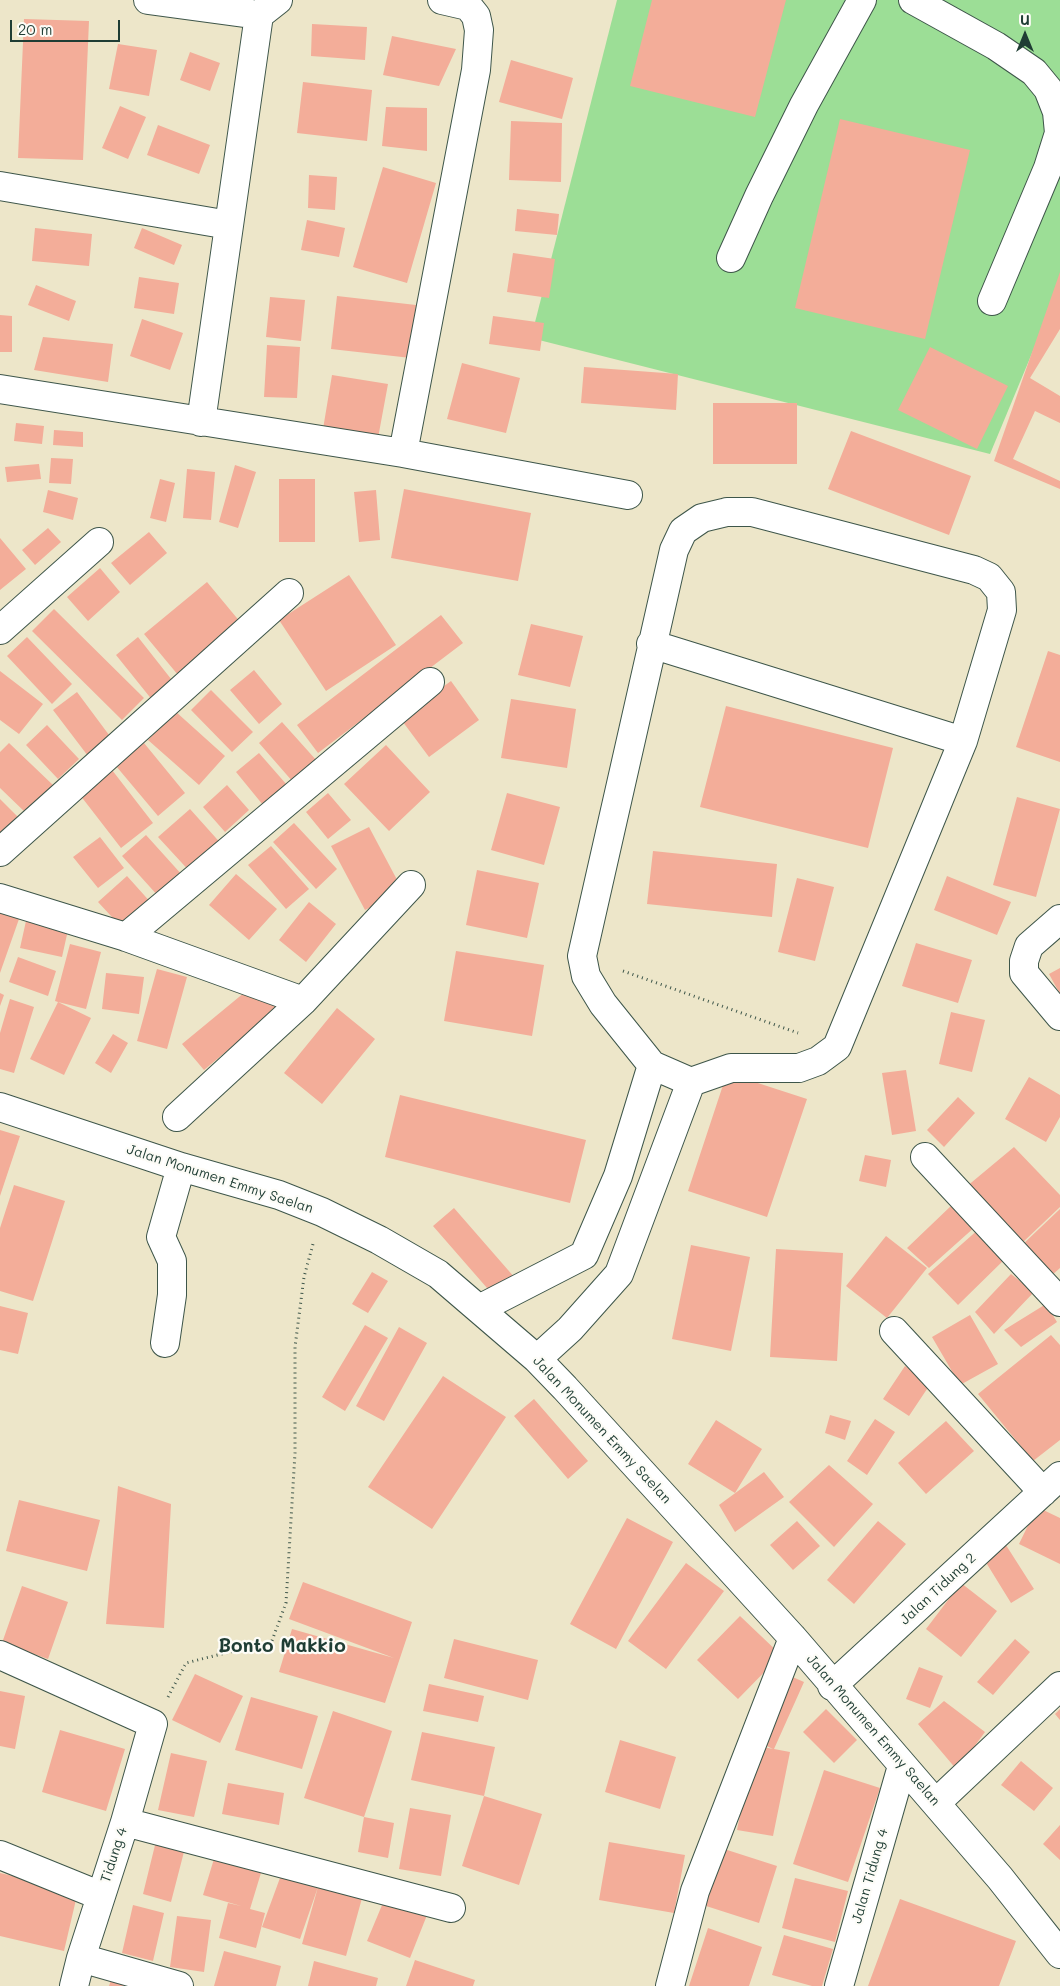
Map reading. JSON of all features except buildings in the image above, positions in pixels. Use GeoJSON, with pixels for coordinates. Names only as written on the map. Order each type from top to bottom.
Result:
{"type":"FeatureCollection","features":[{"type":"Feature","properties":{"kind":"street"},"geometry":{"type":"LineString","coordinates":[[148,0],[269,8],[229,225],[201,422]]}},
{"type":"Feature","properties":{"kind":"street"},"geometry":{"type":"LineString","coordinates":[[403,453],[476,70],[479,30],[476,16],[468,6],[442,0]]}},
{"type":"Feature","properties":{"kind":"street"},"geometry":{"type":"LineString","coordinates":[[731,258],[800,113],[862,0]]}},
{"type":"Feature","properties":{"kind":"street"},"geometry":{"type":"LineString","coordinates":[[913,0],[996,46],[1034,72],[1048,89],[1057,112],[1059,133],[1048,168],[992,301]]}},
{"type":"Feature","properties":{"kind":"street"},"geometry":{"type":"LineString","coordinates":[[0,186],[229,225]]}},
{"type":"Feature","properties":{"kind":"street"},"geometry":{"type":"LineString","coordinates":[[0,389],[403,453],[628,495]]}},
{"type":"Feature","properties":{"kind":"street"},"geometry":{"type":"LineString","coordinates":[[727,512],[752,512],[974,570],[989,577],[1000,592],[1002,610],[963,741],[837,1047],[818,1061],[799,1068],[731,1068],[691,1082],[652,1065],[603,1004],[586,976],[582,956],[651,644],[674,550],[683,531],[702,518],[727,512]]}},
{"type":"Feature","properties":{"kind":"street"},"geometry":{"type":"LineString","coordinates":[[0,630],[99,542]]}},
{"type":"Feature","properties":{"kind":"street"},"geometry":{"type":"LineString","coordinates":[[0,852],[288,593]]}},
{"type":"Feature","properties":{"kind":"street"},"geometry":{"type":"LineString","coordinates":[[651,644],[963,741]]}},
{"type":"Feature","properties":{"kind":"street"},"geometry":{"type":"LineString","coordinates":[[126,937],[430,682]]}},
{"type":"Feature","properties":{"kind":"street"},"geometry":{"type":"LineString","coordinates":[[177,1117],[303,1001],[411,886]]}},
{"type":"Feature","properties":{"kind":"street"},"geometry":{"type":"LineString","coordinates":[[0,898],[126,937],[303,1001]]}},
{"type":"Feature","properties":{"kind":"street"},"geometry":{"type":"LineString","coordinates":[[1060,919],[1029,946],[1024,961],[1024,973],[1060,1016]]}},
{"type":"Feature","properties":{"kind":"street"},"geometry":{"type":"LineString","coordinates":[[479,1309],[584,1255],[618,1176],[652,1065]]}},
{"type":"Feature","properties":{"kind":"street"},"geometry":{"type":"LineString","coordinates":[[537,1359],[570,1329],[619,1274],[691,1082]]}},
{"type":"Feature","properties":{"kind":"street","name":"Jalan Monumen Emmy Saelan"},"geometry":{"type":"LineString","coordinates":[[0,1107],[181,1167],[279,1195],[322,1212],[379,1240],[438,1274],[537,1359],[793,1638],[832,1686],[1000,1878],[1060,1954]]}},
{"type":"Feature","properties":{"kind":"street"},"geometry":{"type":"LineString","coordinates":[[925,1157],[1060,1302]]}},
{"type":"Feature","properties":{"kind":"street"},"geometry":{"type":"LineString","coordinates":[[165,1343],[172,1295],[172,1261],[162,1236],[181,1167]]}},
{"type":"Feature","properties":{"kind":"street"},"geometry":{"type":"LineString","coordinates":[[584,1255],[619,1274]]}},
{"type":"Feature","properties":{"kind":"street","name":"Jalan Tidung 2"},"geometry":{"type":"LineString","coordinates":[[832,1686],[1051,1484],[894,1331]]}},
{"type":"Feature","properties":{"kind":"street"},"geometry":{"type":"LineString","coordinates":[[670,1986],[695,1891],[793,1638]]}},
{"type":"Feature","properties":{"kind":"street"},"geometry":{"type":"LineString","coordinates":[[0,1655],[154,1724]]}},
{"type":"Feature","properties":{"kind":"street"},"geometry":{"type":"LineString","coordinates":[[936,1803],[1060,1686]]}},
{"type":"Feature","properties":{"kind":"street","name":"Tidung 4"},"geometry":{"type":"LineString","coordinates":[[74,1986],[154,1724]]}},
{"type":"Feature","properties":{"kind":"street","name":"Jalan Tidung 4"},"geometry":{"type":"LineString","coordinates":[[838,1986],[902,1766]]}},
{"type":"Feature","properties":{"kind":"street"},"geometry":{"type":"LineString","coordinates":[[125,1822],[450,1908]]}},
{"type":"Feature","properties":{"kind":"street"},"geometry":{"type":"LineString","coordinates":[[0,1855],[101,1896]]}},
{"type":"Feature","properties":{"kind":"street"},"geometry":{"type":"LineString","coordinates":[[81,1958],[179,1986]]}},
{"type":"Feature","properties":{"kind":"path"},"geometry":{"type":"LineString","coordinates":[[582,956],[837,1047]]}},
{"type":"Feature","properties":{"kind":"path"},"geometry":{"type":"LineString","coordinates":[[154,1724],[186,1663],[229,1652],[270,1646],[286,1603],[295,1453],[295,1347],[304,1277],[322,1212]]}},
{"type":"Feature","properties":{"kind":"green space"},"geometry":{"type":"Polygon","coordinates":[[[617,0],[1060,0],[1060,286],[990,454],[531,338],[617,0]]]}},
{"type":"Feature","properties":{"kind":"district","name":"Bonto Makkio"},"geometry":{"type":"Point","coordinates":[282,1646]}}]}
